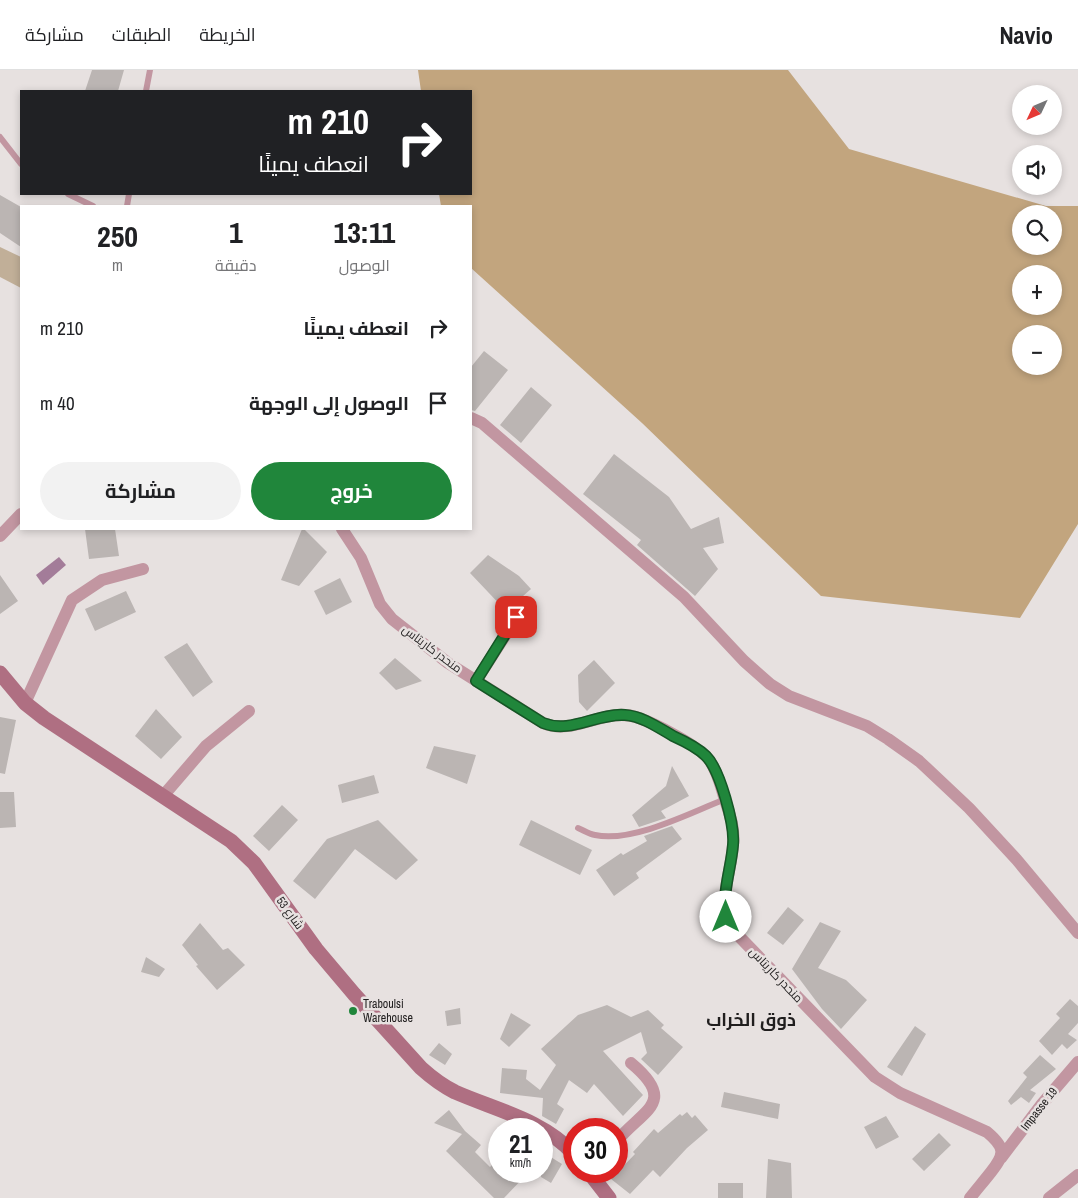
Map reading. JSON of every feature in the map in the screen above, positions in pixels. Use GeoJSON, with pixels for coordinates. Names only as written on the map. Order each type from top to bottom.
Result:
{"type":"FeatureCollection","features":[{"type":"Feature","properties":{"kind":"street"},"geometry":{"type":"LineString","coordinates":[[472,419],[482,424],[684,597],[744,661],[770,684],[789,696],[866,726],[920,761],[969,808],[1017,860],[1078,933]]}},
{"type":"Feature","properties":{"kind":"street"},"geometry":{"type":"LineString","coordinates":[[0,536],[20,515]]}},
{"type":"Feature","properties":{"kind":"street","name":"منحدر كاريتاس"},"geometry":{"type":"LineString","coordinates":[[343,530],[361,558],[380,604],[386,613],[435,653],[543,723],[553,727],[564,728],[598,718],[626,714],[648,722],[697,748],[706,756],[716,771],[733,826],[732,855],[724,904],[730,927],[875,1077],[900,1093],[987,1132],[999,1143],[1001,1158]]}},
{"type":"Feature","properties":{"kind":"street"},"geometry":{"type":"LineString","coordinates":[[25,703],[72,600],[102,580],[143,569]]}},
{"type":"Feature","properties":{"kind":"street"},"geometry":{"type":"LineString","coordinates":[[476,681],[516,617]]}},
{"type":"Feature","properties":{"kind":"street","name":"شارع 53"},"geometry":{"type":"LineString","coordinates":[[0,673],[25,703],[70,736],[231,841],[245,853],[316,949],[354,994],[432,1078],[454,1091],[518,1116],[563,1143]]}},
{"type":"Feature","properties":{"kind":"street"},"geometry":{"type":"LineString","coordinates":[[163,796],[206,746],[249,711]]}},
{"type":"Feature","properties":{"kind":"street","name":"Impasse 19"},"geometry":{"type":"LineString","coordinates":[[1001,1158],[1042,1104],[1078,1062]]}},
{"type":"Feature","properties":{"kind":"street"},"geometry":{"type":"LineString","coordinates":[[628,1130],[649,1110],[654,1099],[654,1091],[650,1083],[643,1073],[631,1063]]}},
{"type":"Feature","properties":{"kind":"street"},"geometry":{"type":"LineString","coordinates":[[970,1198],[1001,1158]]}},
{"type":"Feature","properties":{"kind":"street"},"geometry":{"type":"LineString","coordinates":[[1049,1198],[1078,1175]]}},
{"type":"Feature","properties":{"kind":"street"},"geometry":{"type":"LineString","coordinates":[[603,1183],[609,1198]]}},
{"type":"Feature","properties":{"kind":"lane"},"geometry":{"type":"LineString","coordinates":[[146,90],[150,70]]}},
{"type":"Feature","properties":{"kind":"lane"},"geometry":{"type":"LineString","coordinates":[[0,137],[20,163]]}},
{"type":"Feature","properties":{"kind":"lane"},"geometry":{"type":"LineString","coordinates":[[70,195],[91,205]]}},
{"type":"Feature","properties":{"kind":"lane"},"geometry":{"type":"LineString","coordinates":[[578,828],[595,835],[619,836],[640,832],[725,799]]}},
{"type":"Feature","properties":{"kind":"shaded area"},"geometry":{"type":"Polygon","coordinates":[[[418,70],[788,70],[849,149],[1043,205],[1012,205],[1012,255],[1062,255],[1062,206],[1078,206],[1078,524],[1020,618],[821,596],[642,423],[472,269],[472,205],[441,205],[439,195],[472,195],[472,90],[421,90],[418,70]]]}},
{"type":"Feature","properties":{"kind":"shaded area"},"geometry":{"type":"Polygon","coordinates":[[[0,247],[20,257],[20,287],[0,277],[0,247]]]}},
{"type":"Feature","properties":{"kind":"shaded area"},"geometry":{"type":"Polygon","coordinates":[[[59,557],[66,565],[43,585],[36,575],[59,557]]]}},
{"type":"Feature","properties":{"kind":"building"},"geometry":{"type":"Polygon","coordinates":[[[92,70],[124,70],[118,90],[85,90],[92,70]]]}},
{"type":"Feature","properties":{"kind":"building"},"geometry":{"type":"Polygon","coordinates":[[[0,195],[20,206],[20,246],[0,233],[0,195]]]}},
{"type":"Feature","properties":{"kind":"building"},"geometry":{"type":"Polygon","coordinates":[[[484,351],[508,370],[475,411],[472,410],[472,366],[484,351]]]}},
{"type":"Feature","properties":{"kind":"building"},"geometry":{"type":"Polygon","coordinates":[[[531,387],[552,405],[521,443],[500,425],[531,387]]]}},
{"type":"Feature","properties":{"kind":"building"},"geometry":{"type":"Polygon","coordinates":[[[614,454],[669,497],[691,529],[719,517],[724,543],[703,548],[718,569],[695,596],[637,545],[641,540],[583,494],[614,454]]]}},
{"type":"Feature","properties":{"kind":"building"},"geometry":{"type":"Polygon","coordinates":[[[85,530],[115,530],[119,556],[89,559],[85,530]]]}},
{"type":"Feature","properties":{"kind":"building"},"geometry":{"type":"Polygon","coordinates":[[[302,530],[305,530],[327,552],[299,586],[281,580],[302,530]]]}},
{"type":"Feature","properties":{"kind":"building"},"geometry":{"type":"Polygon","coordinates":[[[488,555],[519,576],[531,589],[506,611],[470,573],[488,555]]]}},
{"type":"Feature","properties":{"kind":"building"},"geometry":{"type":"Polygon","coordinates":[[[0,575],[18,601],[0,614],[0,575]]]}},
{"type":"Feature","properties":{"kind":"building"},"geometry":{"type":"Polygon","coordinates":[[[340,578],[352,602],[326,615],[314,591],[340,578]]]}},
{"type":"Feature","properties":{"kind":"building"},"geometry":{"type":"Polygon","coordinates":[[[126,591],[136,612],[95,631],[85,609],[126,591]]]}},
{"type":"Feature","properties":{"kind":"building"},"geometry":{"type":"Polygon","coordinates":[[[187,643],[213,682],[193,697],[164,657],[187,643]]]}},
{"type":"Feature","properties":{"kind":"building"},"geometry":{"type":"Polygon","coordinates":[[[395,658],[422,681],[396,690],[379,673],[395,658]]]}},
{"type":"Feature","properties":{"kind":"building"},"geometry":{"type":"Polygon","coordinates":[[[594,660],[615,683],[587,711],[579,702],[578,675],[594,660]]]}},
{"type":"Feature","properties":{"kind":"building"},"geometry":{"type":"Polygon","coordinates":[[[156,709],[182,737],[161,759],[135,736],[156,709]]]}},
{"type":"Feature","properties":{"kind":"building"},"geometry":{"type":"Polygon","coordinates":[[[0,717],[16,720],[5,774],[0,773],[0,717]]]}},
{"type":"Feature","properties":{"kind":"building"},"geometry":{"type":"Polygon","coordinates":[[[434,746],[476,755],[467,784],[426,768],[434,746]]]}},
{"type":"Feature","properties":{"kind":"building"},"geometry":{"type":"Polygon","coordinates":[[[672,766],[689,796],[661,811],[666,818],[639,827],[632,815],[666,786],[672,766]]]}},
{"type":"Feature","properties":{"kind":"building"},"geometry":{"type":"Polygon","coordinates":[[[374,775],[379,793],[342,803],[338,785],[374,775]]]}},
{"type":"Feature","properties":{"kind":"building"},"geometry":{"type":"Polygon","coordinates":[[[0,792],[14,792],[16,827],[0,828],[0,792]]]}},
{"type":"Feature","properties":{"kind":"building"},"geometry":{"type":"Polygon","coordinates":[[[282,805],[298,820],[269,851],[253,836],[282,805]]]}},
{"type":"Feature","properties":{"kind":"building"},"geometry":{"type":"Polygon","coordinates":[[[378,820],[418,860],[396,880],[355,849],[315,899],[293,881],[327,839],[378,820]]]}},
{"type":"Feature","properties":{"kind":"building"},"geometry":{"type":"Polygon","coordinates":[[[531,820],[592,850],[580,875],[519,845],[531,820]]]}},
{"type":"Feature","properties":{"kind":"building"},"geometry":{"type":"Polygon","coordinates":[[[672,826],[682,839],[636,873],[639,878],[614,896],[596,870],[621,853],[623,855],[647,841],[644,836],[672,826]]]}},
{"type":"Feature","properties":{"kind":"building"},"geometry":{"type":"Polygon","coordinates":[[[788,907],[804,920],[783,945],[767,933],[788,907]]]}},
{"type":"Feature","properties":{"kind":"building"},"geometry":{"type":"Polygon","coordinates":[[[820,922],[841,931],[818,968],[846,980],[867,1000],[841,1029],[822,1009],[792,969],[820,922]]]}},
{"type":"Feature","properties":{"kind":"building"},"geometry":{"type":"Polygon","coordinates":[[[200,923],[223,950],[228,948],[245,965],[217,990],[196,966],[198,965],[182,945],[200,923]]]}},
{"type":"Feature","properties":{"kind":"building"},"geometry":{"type":"Polygon","coordinates":[[[146,957],[165,969],[159,977],[141,972],[146,957]]]}},
{"type":"Feature","properties":{"kind":"building"},"geometry":{"type":"Polygon","coordinates":[[[1070,999],[1078,1006],[1078,1023],[1068,1034],[1077,1040],[1067,1049],[1062,1044],[1052,1055],[1039,1041],[1060,1018],[1056,1014],[1070,999]]]}},
{"type":"Feature","properties":{"kind":"building"},"geometry":{"type":"Polygon","coordinates":[[[607,1005],[631,1017],[648,1010],[664,1025],[661,1028],[683,1047],[658,1075],[641,1059],[647,1053],[641,1032],[603,1051],[643,1095],[623,1116],[594,1084],[587,1093],[569,1080],[557,1104],[564,1109],[556,1124],[553,1122],[553,1118],[542,1116],[543,1098],[500,1093],[502,1068],[527,1070],[526,1079],[540,1090],[556,1065],[541,1049],[578,1015],[607,1005]]]}},
{"type":"Feature","properties":{"kind":"building"},"geometry":{"type":"Polygon","coordinates":[[[460,1008],[461,1024],[447,1026],[445,1011],[460,1008]]]}},
{"type":"Feature","properties":{"kind":"building"},"geometry":{"type":"Polygon","coordinates":[[[511,1013],[531,1025],[509,1047],[500,1039],[511,1013]]]}},
{"type":"Feature","properties":{"kind":"building"},"geometry":{"type":"Polygon","coordinates":[[[915,1026],[926,1034],[902,1076],[887,1067],[915,1026]]]}},
{"type":"Feature","properties":{"kind":"building"},"geometry":{"type":"Polygon","coordinates":[[[439,1043],[452,1054],[445,1065],[429,1055],[439,1043]]]}},
{"type":"Feature","properties":{"kind":"building"},"geometry":{"type":"Polygon","coordinates":[[[1040,1055],[1056,1069],[1030,1090],[1036,1093],[1029,1103],[1021,1097],[1011,1105],[1008,1101],[1027,1077],[1023,1073],[1040,1055]]]}},
{"type":"Feature","properties":{"kind":"building"},"geometry":{"type":"Polygon","coordinates":[[[724,1092],[780,1104],[778,1119],[721,1107],[724,1092]]]}},
{"type":"Feature","properties":{"kind":"building"},"geometry":{"type":"Polygon","coordinates":[[[449,1110],[465,1131],[481,1145],[475,1152],[488,1165],[488,1183],[518,1183],[504,1198],[494,1198],[446,1151],[462,1134],[434,1123],[449,1110]]]}},
{"type":"Feature","properties":{"kind":"building"},"geometry":{"type":"Polygon","coordinates":[[[687,1112],[692,1118],[695,1115],[708,1130],[687,1148],[660,1177],[653,1170],[630,1194],[616,1183],[628,1183],[628,1161],[635,1154],[633,1152],[654,1129],[658,1133],[680,1114],[682,1116],[687,1112]]]}},
{"type":"Feature","properties":{"kind":"building"},"geometry":{"type":"Polygon","coordinates":[[[886,1116],[899,1137],[876,1149],[864,1127],[886,1116]]]}},
{"type":"Feature","properties":{"kind":"building"},"geometry":{"type":"Polygon","coordinates":[[[939,1133],[951,1145],[924,1171],[912,1159],[939,1133]]]}},
{"type":"Feature","properties":{"kind":"building"},"geometry":{"type":"Polygon","coordinates":[[[553,1158],[562,1164],[553,1180],[553,1158]]]}},
{"type":"Feature","properties":{"kind":"building"},"geometry":{"type":"Polygon","coordinates":[[[768,1159],[791,1163],[792,1198],[766,1198],[768,1159]]]}},
{"type":"Feature","properties":{"kind":"building"},"geometry":{"type":"Polygon","coordinates":[[[718,1183],[743,1183],[743,1198],[718,1198],[718,1183]]]}},
{"type":"Feature","properties":{"kind":"place","name":"Traboulsi Warehouse"},"geometry":{"type":"Point","coordinates":[353,1011]}},
{"type":"Feature","properties":{"kind":"district","name":"ذوق الخراب"},"geometry":{"type":"Point","coordinates":[751,1020]}},
{"type":"Feature","properties":{"kind":"route"},"geometry":{"type":"LineString","coordinates":[[516,617],[476,681],[543,723],[553,727],[564,728],[598,718],[626,714],[648,722],[697,748],[711,762],[716,771],[733,826],[734,843],[724,904],[726,917]]}}]}
